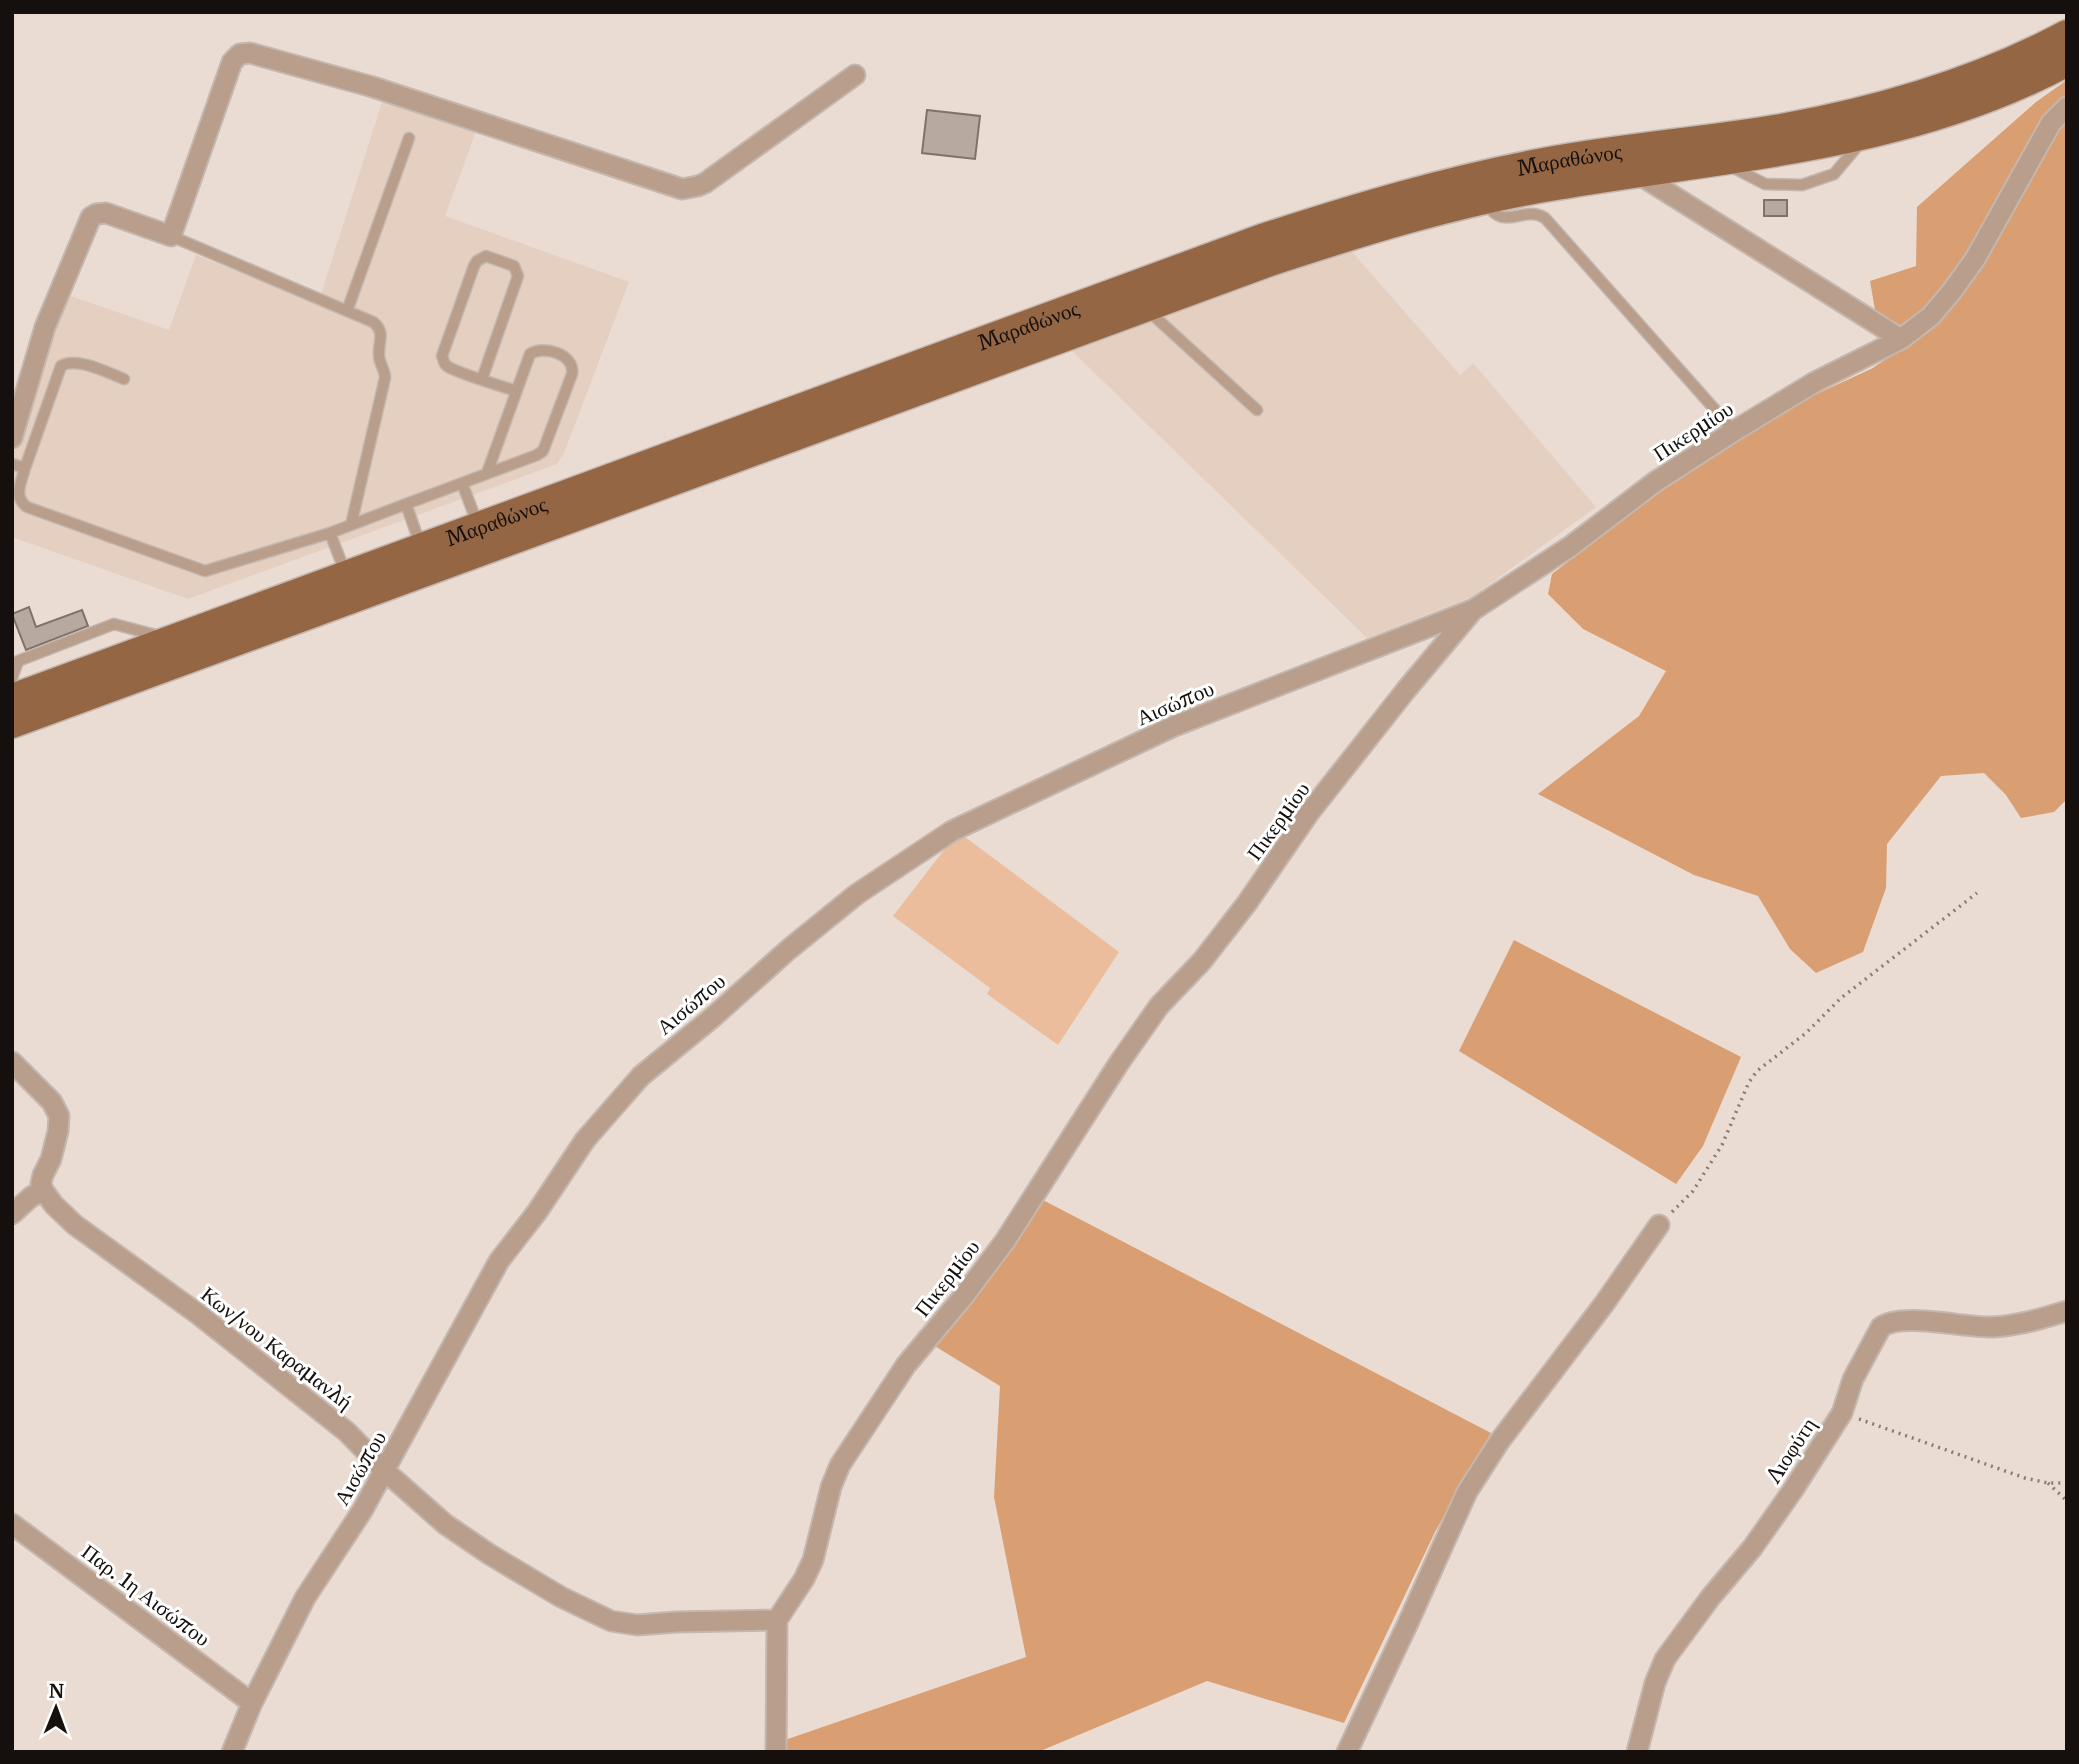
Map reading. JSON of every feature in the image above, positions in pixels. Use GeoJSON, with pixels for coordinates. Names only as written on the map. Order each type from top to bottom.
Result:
{"type":"FeatureCollection","features":[{"type":"Feature","properties":{"kind":"main road","name":"Μαραθώνος"},"geometry":{"type":"LineString","coordinates":[[12,699],[1262,239],[1353,209],[1523,167],[1779,129],[1898,103],[1990,72],[2067,35]]}},
{"type":"Feature","properties":{"kind":"main road","name":"Μαραθώνος"},"geometry":{"type":"LineString","coordinates":[[12,723],[1270,261],[1361,231],[1442,208],[1553,185],[1784,151],[1868,134],[1928,119],[1975,103],[2067,61]]}},
{"type":"Feature","properties":{"kind":"street"},"geometry":{"type":"LineString","coordinates":[[12,438],[46,327],[88,224],[96,214],[106,213],[172,236],[232,62],[235,57],[245,52],[373,87],[682,189],[705,183],[855,75]]}},
{"type":"Feature","properties":{"kind":"street","name":"Πικερμίου"},"geometry":{"type":"LineString","coordinates":[[777,1620],[813,1560],[831,1487],[840,1465],[906,1365],[1005,1241],[1119,1063],[1159,1006],[1202,961],[1309,813],[1473,610],[1571,546],[1656,482],[1734,431],[1815,382],[1901,339],[1931,316],[1975,259],[2051,123],[2067,107]]}},
{"type":"Feature","properties":{"kind":"street"},"geometry":{"type":"LineString","coordinates":[[1635,172],[1901,339]]}},
{"type":"Feature","properties":{"kind":"street","name":"Αισώπου"},"geometry":{"type":"LineString","coordinates":[[232,1752],[252,1703],[305,1598],[362,1511],[499,1261],[537,1212],[585,1140],[641,1076],[857,894],[952,831],[1172,727],[1473,610]]}},
{"type":"Feature","properties":{"kind":"street"},"geometry":{"type":"LineString","coordinates":[[12,1062],[52,1102],[59,1116],[51,1159],[41,1183],[43,1190],[12,1214]]}},
{"type":"Feature","properties":{"kind":"street","name":"Κων/νου Καραμανλή"},"geometry":{"type":"LineString","coordinates":[[43,1190],[75,1225],[198,1314],[346,1432],[445,1524],[561,1597],[611,1621],[637,1625],[777,1620]]}},
{"type":"Feature","properties":{"kind":"street"},"geometry":{"type":"LineString","coordinates":[[1347,1752],[1467,1492],[1499,1442],[1604,1304],[1659,1225]]}},
{"type":"Feature","properties":{"kind":"street","name":"Λιοφύτη"},"geometry":{"type":"LineString","coordinates":[[1637,1752],[1655,1683],[1665,1659],[1710,1598],[1753,1547],[1793,1490],[1842,1413],[1853,1379],[1876,1334],[1887,1323],[1906,1320],[1993,1327],[2029,1322],[2067,1311]]}},
{"type":"Feature","properties":{"kind":"street","name":"Παρ. 1η Αισώπου"},"geometry":{"type":"LineString","coordinates":[[12,1524],[252,1703]]}},
{"type":"Feature","properties":{"kind":"street"},"geometry":{"type":"LineString","coordinates":[[776,1752],[777,1620]]}},
{"type":"Feature","properties":{"kind":"lane"},"geometry":{"type":"LineString","coordinates":[[347,311],[410,138]]}},
{"type":"Feature","properties":{"kind":"lane"},"geometry":{"type":"LineString","coordinates":[[1484,199],[1493,213],[1507,219],[1529,213],[1545,218],[1734,431]]}},
{"type":"Feature","properties":{"kind":"lane"},"geometry":{"type":"LineString","coordinates":[[172,236],[373,322],[379,328],[379,358],[385,374],[351,525]]}},
{"type":"Feature","properties":{"kind":"lane"},"geometry":{"type":"LineString","coordinates":[[482,379],[518,276],[514,266],[486,256],[474,266],[442,356],[447,366],[482,379],[516,391]]}},
{"type":"Feature","properties":{"kind":"lane"},"geometry":{"type":"LineString","coordinates":[[1148,306],[1154,316],[1257,410]]}},
{"type":"Feature","properties":{"kind":"lane"},"geometry":{"type":"LineString","coordinates":[[124,379],[77,362],[66,362],[61,366],[25,468],[20,501],[27,507],[205,571],[330,533],[537,455],[543,451],[572,374],[572,363],[564,356],[545,350],[534,351],[527,359],[487,473]]}},
{"type":"Feature","properties":{"kind":"lane"},"geometry":{"type":"LineString","coordinates":[[12,464],[25,468]]}},
{"type":"Feature","properties":{"kind":"lane"},"geometry":{"type":"LineString","coordinates":[[462,483],[479,527]]}},
{"type":"Feature","properties":{"kind":"lane"},"geometry":{"type":"LineString","coordinates":[[406,504],[421,548]]}},
{"type":"Feature","properties":{"kind":"lane"},"geometry":{"type":"LineString","coordinates":[[330,533],[346,576]]}},
{"type":"Feature","properties":{"kind":"lane"},"geometry":{"type":"LineString","coordinates":[[12,678],[18,661],[114,624],[173,640]]}},
{"type":"Feature","properties":{"kind":"path"},"geometry":{"type":"LineString","coordinates":[[1659,1225],[1693,1191],[1700,1180],[1722,1145],[1749,1082],[1757,1071],[1806,1033],[1850,991],[1977,893]]}},
{"type":"Feature","properties":{"kind":"path"},"geometry":{"type":"LineString","coordinates":[[1842,1413],[2025,1478],[2048,1483],[2067,1483]]}},
{"type":"Feature","properties":{"kind":"path"},"geometry":{"type":"LineString","coordinates":[[2048,1483],[2067,1501]]}},
{"type":"Feature","properties":{"kind":"shaded area"},"geometry":{"type":"Polygon","coordinates":[[[2067,80],[2067,799],[2054,812],[2021,818],[2006,795],[1984,773],[1941,776],[1887,844],[1886,888],[1863,952],[1816,973],[1790,949],[1758,896],[1694,875],[1538,794],[1639,716],[1666,671],[1583,629],[1548,594],[1552,574],[1687,470],[1799,402],[1871,369],[1909,344],[1875,310],[1870,281],[1916,266],[1917,207],[2036,102],[2067,80]]]}},
{"type":"Feature","properties":{"kind":"shaded area"},"geometry":{"type":"Polygon","coordinates":[[[383,99],[477,129],[445,216],[629,282],[564,453],[557,464],[188,599],[12,537],[12,452],[48,338],[65,294],[169,330],[196,255],[318,304],[383,99]]]}},
{"type":"Feature","properties":{"kind":"shaded area"},"geometry":{"type":"Polygon","coordinates":[[[1346,245],[1460,375],[1473,363],[1596,507],[1472,597],[1367,638],[1065,344],[1346,245]]]}},
{"type":"Feature","properties":{"kind":"shaded area"},"geometry":{"type":"Polygon","coordinates":[[[961,834],[1119,952],[1058,1045],[987,994],[990,988],[893,916],[954,837],[961,834]]]}},
{"type":"Feature","properties":{"kind":"shaded area"},"geometry":{"type":"Polygon","coordinates":[[[1514,940],[1741,1057],[1703,1146],[1676,1184],[1459,1051],[1514,940]]]}},
{"type":"Feature","properties":{"kind":"shaded area"},"geometry":{"type":"Polygon","coordinates":[[[1041,1199],[1491,1433],[1435,1532],[1344,1723],[1207,1681],[1038,1752],[782,1752],[782,1741],[1026,1657],[994,1497],[1000,1386],[933,1345],[1041,1199]]]}},
{"type":"Feature","properties":{"kind":"building"},"geometry":{"type":"Polygon","coordinates":[[[927,110],[980,116],[975,159],[922,153],[927,110]]]}},
{"type":"Feature","properties":{"kind":"building"},"geometry":{"type":"Polygon","coordinates":[[[1764,200],[1787,200],[1787,216],[1764,216],[1764,200]]]}},
{"type":"Feature","properties":{"kind":"building"},"geometry":{"type":"Polygon","coordinates":[[[29,607],[36,627],[82,610],[88,626],[26,650],[12,614],[29,607]]]}}]}
